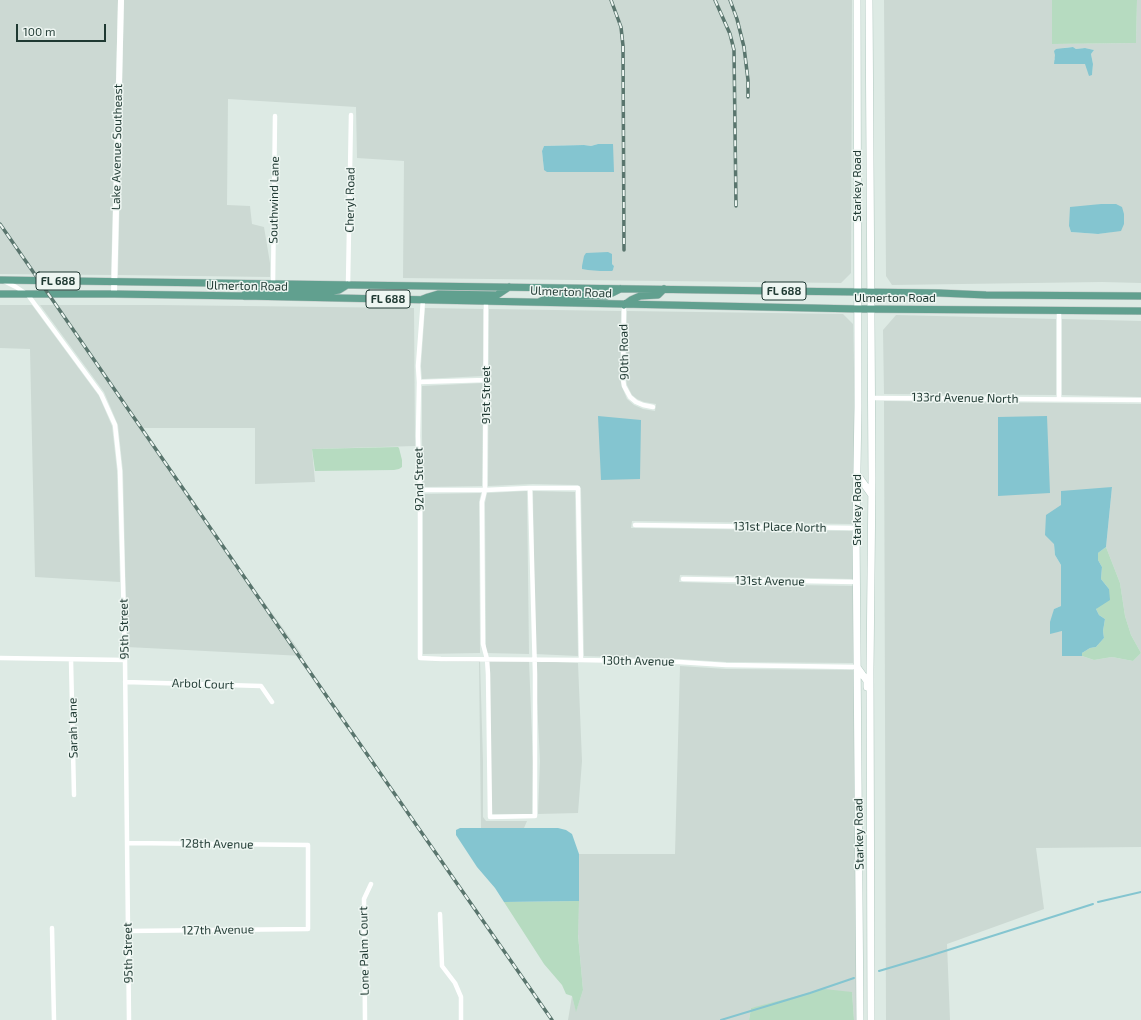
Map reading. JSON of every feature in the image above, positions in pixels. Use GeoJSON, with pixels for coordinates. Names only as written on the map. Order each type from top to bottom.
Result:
{"type":"FeatureCollection","features":[{"type":"Feature","properties":{"kind":"main road","name":"Starkey Road"},"geometry":{"type":"LineString","coordinates":[[857,0],[858,407],[856,528],[860,1020]]}},
{"type":"Feature","properties":{"kind":"main road","name":"Starkey Road"},"geometry":{"type":"LineString","coordinates":[[869,0],[871,292],[871,1020]]}},
{"type":"Feature","properties":{"kind":"main road","name":"Ulmerton Road"},"geometry":{"type":"LineString","coordinates":[[1,280],[1141,296]]}},
{"type":"Feature","properties":{"kind":"main road"},"geometry":{"type":"LineString","coordinates":[[244,296],[246,292],[251,291],[333,291],[339,290],[348,285]]}},
{"type":"Feature","properties":{"kind":"main road"},"geometry":{"type":"LineString","coordinates":[[423,300],[428,296],[438,294],[497,295],[510,287]]}},
{"type":"Feature","properties":{"kind":"main road"},"geometry":{"type":"LineString","coordinates":[[537,302],[552,296],[606,296],[622,288]]}},
{"type":"Feature","properties":{"kind":"main road"},"geometry":{"type":"LineString","coordinates":[[624,305],[640,296],[658,295],[664,289]]}},
{"type":"Feature","properties":{"kind":"main road","name":"Ulmerton Road"},"geometry":{"type":"LineString","coordinates":[[0,294],[244,296],[858,309],[1141,311]]}},
{"type":"Feature","properties":{"kind":"main road"},"geometry":{"type":"LineString","coordinates":[[857,474],[871,494]]}},
{"type":"Feature","properties":{"kind":"main road"},"geometry":{"type":"LineString","coordinates":[[870,654],[857,667],[867,681],[866,713],[870,718]]}},
{"type":"Feature","properties":{"kind":"street","name":"Lake Avenue Southeast"},"geometry":{"type":"LineString","coordinates":[[114,294],[121,0]]}},
{"type":"Feature","properties":{"kind":"street","name":"Southwind Lane"},"geometry":{"type":"LineString","coordinates":[[273,284],[275,116]]}},
{"type":"Feature","properties":{"kind":"street","name":"Cheryl Road"},"geometry":{"type":"LineString","coordinates":[[348,285],[351,116]]}},
{"type":"Feature","properties":{"kind":"street","name":"95th Street"},"geometry":{"type":"LineString","coordinates":[[1,280],[28,295],[101,394],[115,425],[120,471],[125,682],[129,1020]]}},
{"type":"Feature","properties":{"kind":"street","name":"92nd Street"},"geometry":{"type":"LineString","coordinates":[[420,658],[418,366],[423,300]]}},
{"type":"Feature","properties":{"kind":"street","name":"91st Street"},"geometry":{"type":"LineString","coordinates":[[486,301],[485,490],[482,502],[483,644],[487,659],[490,817],[535,816],[534,660]]}},
{"type":"Feature","properties":{"kind":"street","name":"90th Road"},"geometry":{"type":"LineString","coordinates":[[624,305],[624,386],[630,398],[643,405],[652,407]]}},
{"type":"Feature","properties":{"kind":"street"},"geometry":{"type":"LineString","coordinates":[[1059,310],[1059,399]]}},
{"type":"Feature","properties":{"kind":"street"},"geometry":{"type":"LineString","coordinates":[[419,382],[486,380]]}},
{"type":"Feature","properties":{"kind":"street","name":"133rd Avenue North"},"geometry":{"type":"LineString","coordinates":[[871,398],[1141,400]]}},
{"type":"Feature","properties":{"kind":"street"},"geometry":{"type":"LineString","coordinates":[[530,488],[534,660]]}},
{"type":"Feature","properties":{"kind":"street"},"geometry":{"type":"LineString","coordinates":[[420,490],[578,488],[581,660]]}},
{"type":"Feature","properties":{"kind":"street","name":"131st Place North"},"geometry":{"type":"LineString","coordinates":[[634,524],[856,528]]}},
{"type":"Feature","properties":{"kind":"street","name":"131st Avenue"},"geometry":{"type":"LineString","coordinates":[[683,578],[857,582]]}},
{"type":"Feature","properties":{"kind":"street"},"geometry":{"type":"LineString","coordinates":[[0,658],[124,660]]}},
{"type":"Feature","properties":{"kind":"street","name":"130th Avenue"},"geometry":{"type":"LineString","coordinates":[[420,658],[679,662],[726,665],[857,667]]}},
{"type":"Feature","properties":{"kind":"street","name":"Sarah Lane"},"geometry":{"type":"LineString","coordinates":[[71,660],[74,795]]}},
{"type":"Feature","properties":{"kind":"street","name":"Arbol Court"},"geometry":{"type":"LineString","coordinates":[[125,682],[261,686],[272,702]]}},
{"type":"Feature","properties":{"kind":"street","name":"128th Avenue"},"geometry":{"type":"LineString","coordinates":[[127,843],[308,845],[308,929]]}},
{"type":"Feature","properties":{"kind":"street","name":"Lone Palm Court"},"geometry":{"type":"LineString","coordinates":[[365,1020],[364,899],[371,884]]}},
{"type":"Feature","properties":{"kind":"street"},"geometry":{"type":"LineString","coordinates":[[440,914],[442,966],[455,983],[461,997],[461,1020]]}},
{"type":"Feature","properties":{"kind":"street"},"geometry":{"type":"LineString","coordinates":[[52,928],[54,1020]]}},
{"type":"Feature","properties":{"kind":"street","name":"127th Avenue"},"geometry":{"type":"LineString","coordinates":[[128,930],[308,929]]}},
{"type":"Feature","properties":{"kind":"shaded area"},"geometry":{"type":"Polygon","coordinates":[[[0,0],[118,0],[111,275],[0,274],[0,0]]]}},
{"type":"Feature","properties":{"kind":"shaded area"},"geometry":{"type":"Polygon","coordinates":[[[124,0],[852,0],[851,273],[841,283],[403,278],[404,161],[357,158],[356,107],[228,99],[227,205],[250,206],[252,224],[264,227],[270,263],[270,277],[118,275],[124,0]],[[598,144],[591,146],[544,146],[542,151],[544,170],[613,172],[613,144],[598,144]],[[612,254],[582,266],[613,270],[614,266],[612,264],[612,254]]]}},
{"type":"Feature","properties":{"kind":"shaded area"},"geometry":{"type":"Polygon","coordinates":[[[884,0],[1052,0],[1052,44],[1136,43],[1137,0],[1141,0],[1141,283],[1102,282],[892,285],[886,276],[884,0]],[[1070,47],[1064,48],[1056,55],[1054,60],[1086,64],[1088,72],[1092,75],[1093,64],[1091,54],[1094,50],[1085,48],[1076,49],[1070,47]],[[1101,204],[1093,206],[1069,226],[1071,232],[1098,234],[1112,232],[1101,204]]]}},
{"type":"Feature","properties":{"kind":"shaded area"},"geometry":{"type":"Polygon","coordinates":[[[0,305],[32,305],[99,396],[112,426],[117,471],[120,582],[35,577],[30,349],[0,348],[0,305]]]}},
{"type":"Feature","properties":{"kind":"shaded area"},"geometry":{"type":"Polygon","coordinates":[[[40,305],[414,308],[415,446],[312,449],[315,482],[255,484],[255,428],[139,428],[303,656],[127,647],[123,471],[118,425],[104,392],[40,305]]]}},
{"type":"Feature","properties":{"kind":"shaded area"},"geometry":{"type":"Polygon","coordinates":[[[425,308],[483,309],[483,376],[422,379],[421,366],[425,308]]]}},
{"type":"Feature","properties":{"kind":"shaded area"},"geometry":{"type":"Polygon","coordinates":[[[489,309],[621,311],[620,378],[622,387],[627,399],[634,405],[643,409],[655,411],[656,404],[637,399],[632,395],[627,385],[627,311],[843,314],[853,324],[855,412],[854,473],[852,474],[854,475],[853,524],[632,521],[631,528],[853,531],[854,579],[680,575],[679,582],[854,586],[854,663],[726,662],[584,656],[581,488],[578,485],[533,484],[488,486],[489,309]]]}},
{"type":"Feature","properties":{"kind":"shaded area"},"geometry":{"type":"Polygon","coordinates":[[[896,315],[1056,319],[1056,395],[884,394],[883,330],[896,315]]]}},
{"type":"Feature","properties":{"kind":"shaded area"},"geometry":{"type":"Polygon","coordinates":[[[1062,319],[1141,321],[1141,397],[1062,395],[1062,319]]]}},
{"type":"Feature","properties":{"kind":"shaded area"},"geometry":{"type":"Polygon","coordinates":[[[483,383],[482,486],[423,487],[422,386],[483,383]]]}},
{"type":"Feature","properties":{"kind":"shaded area"},"geometry":{"type":"Polygon","coordinates":[[[884,401],[1141,404],[1141,653],[1141,847],[1036,848],[1044,909],[947,944],[950,1020],[886,1020],[884,401]],[[1112,487],[1061,505],[1054,544],[1055,555],[1061,565],[1061,606],[1054,609],[1050,633],[1062,631],[1062,656],[1082,656],[1094,660],[1112,657],[1133,661],[1141,653],[1131,635],[1125,616],[1120,583],[1106,547],[1112,487]]]}},
{"type":"Feature","properties":{"kind":"shaded area"},"geometry":{"type":"Polygon","coordinates":[[[527,491],[529,654],[486,653],[485,503],[487,493],[527,491]]]}},
{"type":"Feature","properties":{"kind":"shaded area"},"geometry":{"type":"Polygon","coordinates":[[[533,491],[575,492],[578,656],[535,654],[533,491]]]}},
{"type":"Feature","properties":{"kind":"shaded area"},"geometry":{"type":"Polygon","coordinates":[[[481,493],[479,502],[480,653],[423,654],[423,494],[481,493]]]}},
{"type":"Feature","properties":{"kind":"shaded area"},"geometry":{"type":"Polygon","coordinates":[[[480,660],[483,817],[486,821],[527,821],[524,828],[481,828],[479,662],[431,661],[480,660]]]}},
{"type":"Feature","properties":{"kind":"shaded area"},"geometry":{"type":"Polygon","coordinates":[[[486,660],[529,661],[533,762],[532,814],[489,814],[486,660]]]}},
{"type":"Feature","properties":{"kind":"shaded area"},"geometry":{"type":"Polygon","coordinates":[[[535,661],[578,663],[582,761],[578,813],[538,814],[540,761],[535,661]]]}},
{"type":"Feature","properties":{"kind":"shaded area"},"geometry":{"type":"Polygon","coordinates":[[[680,666],[726,669],[854,670],[857,1020],[854,1020],[852,992],[751,1008],[749,1020],[568,1020],[572,996],[576,1011],[583,990],[578,934],[579,854],[675,854],[680,666]]]}},
{"type":"Feature","properties":{"kind":"green space"},"geometry":{"type":"Polygon","coordinates":[[[1052,0],[1137,0],[1136,43],[1052,44],[1052,0]]]}},
{"type":"Feature","properties":{"kind":"green space"},"geometry":{"type":"Polygon","coordinates":[[[398,447],[402,460],[402,467],[399,469],[315,471],[312,449],[398,447]]]}},
{"type":"Feature","properties":{"kind":"green space"},"geometry":{"type":"Polygon","coordinates":[[[1106,547],[1120,583],[1125,616],[1131,635],[1141,653],[1133,661],[1112,657],[1094,660],[1082,656],[1082,653],[1090,648],[1096,647],[1104,638],[1103,631],[1105,619],[1099,615],[1096,609],[1109,589],[1101,579],[1102,567],[1098,560],[1098,553],[1106,547]]]}},
{"type":"Feature","properties":{"kind":"green space"},"geometry":{"type":"Polygon","coordinates":[[[579,901],[578,935],[583,990],[576,1012],[572,996],[566,994],[562,985],[544,964],[504,902],[579,901]]]}},
{"type":"Feature","properties":{"kind":"green space"},"geometry":{"type":"Polygon","coordinates":[[[824,989],[852,992],[854,1020],[749,1020],[751,1008],[824,989]]]}},
{"type":"Feature","properties":{"kind":"water"},"geometry":{"type":"Polygon","coordinates":[[[1073,47],[1076,49],[1085,48],[1094,50],[1091,54],[1093,64],[1092,75],[1089,76],[1085,64],[1054,64],[1054,51],[1056,49],[1073,47]]]}},
{"type":"Feature","properties":{"kind":"water"},"geometry":{"type":"Polygon","coordinates":[[[598,144],[613,144],[614,172],[547,172],[544,170],[542,151],[544,146],[591,146],[598,144]]]}},
{"type":"Feature","properties":{"kind":"water"},"geometry":{"type":"Polygon","coordinates":[[[1116,204],[1122,207],[1124,224],[1121,231],[1098,234],[1071,232],[1069,226],[1070,207],[1116,204]]]}},
{"type":"Feature","properties":{"kind":"water"},"geometry":{"type":"Polygon","coordinates":[[[608,252],[612,254],[612,264],[614,266],[612,271],[582,269],[584,256],[586,253],[608,252]]]}},
{"type":"Feature","properties":{"kind":"water"},"geometry":{"type":"Polygon","coordinates":[[[598,416],[641,420],[640,479],[601,480],[598,416]]]}},
{"type":"Feature","properties":{"kind":"water"},"geometry":{"type":"Polygon","coordinates":[[[1047,416],[1050,493],[998,496],[998,417],[1047,416]]]}},
{"type":"Feature","properties":{"kind":"water"},"geometry":{"type":"Polygon","coordinates":[[[1112,487],[1106,547],[1098,553],[1098,560],[1102,567],[1101,579],[1109,589],[1110,600],[1096,609],[1099,615],[1105,619],[1103,631],[1104,638],[1096,647],[1090,648],[1082,653],[1082,656],[1062,656],[1062,631],[1050,634],[1050,622],[1054,609],[1061,606],[1061,565],[1055,555],[1054,544],[1045,535],[1046,515],[1061,505],[1061,491],[1112,487]]]}},
{"type":"Feature","properties":{"kind":"water"},"geometry":{"type":"Polygon","coordinates":[[[460,828],[558,828],[566,830],[572,834],[579,854],[579,901],[504,902],[495,888],[477,867],[456,835],[456,830],[460,828]]]}},
{"type":"Feature","properties":{"kind":"waterway"},"geometry":{"type":"LineString","coordinates":[[1098,902],[1141,892]]}},
{"type":"Feature","properties":{"kind":"waterway"},"geometry":{"type":"LineString","coordinates":[[879,971],[1093,904]]}},
{"type":"Feature","properties":{"kind":"waterway"},"geometry":{"type":"LineString","coordinates":[[721,1020],[854,978]]}},
{"type":"Feature","properties":{"kind":"railway"},"geometry":{"type":"LineString","coordinates":[[611,0],[621,27],[623,46],[624,250]]}},
{"type":"Feature","properties":{"kind":"railway"},"geometry":{"type":"LineString","coordinates":[[715,0],[730,34],[734,50],[736,206]]}},
{"type":"Feature","properties":{"kind":"railway"},"geometry":{"type":"LineString","coordinates":[[730,0],[737,19],[744,47],[748,80],[748,97]]}},
{"type":"Feature","properties":{"kind":"railway"},"geometry":{"type":"LineString","coordinates":[[0,224],[552,1020]]}}]}
